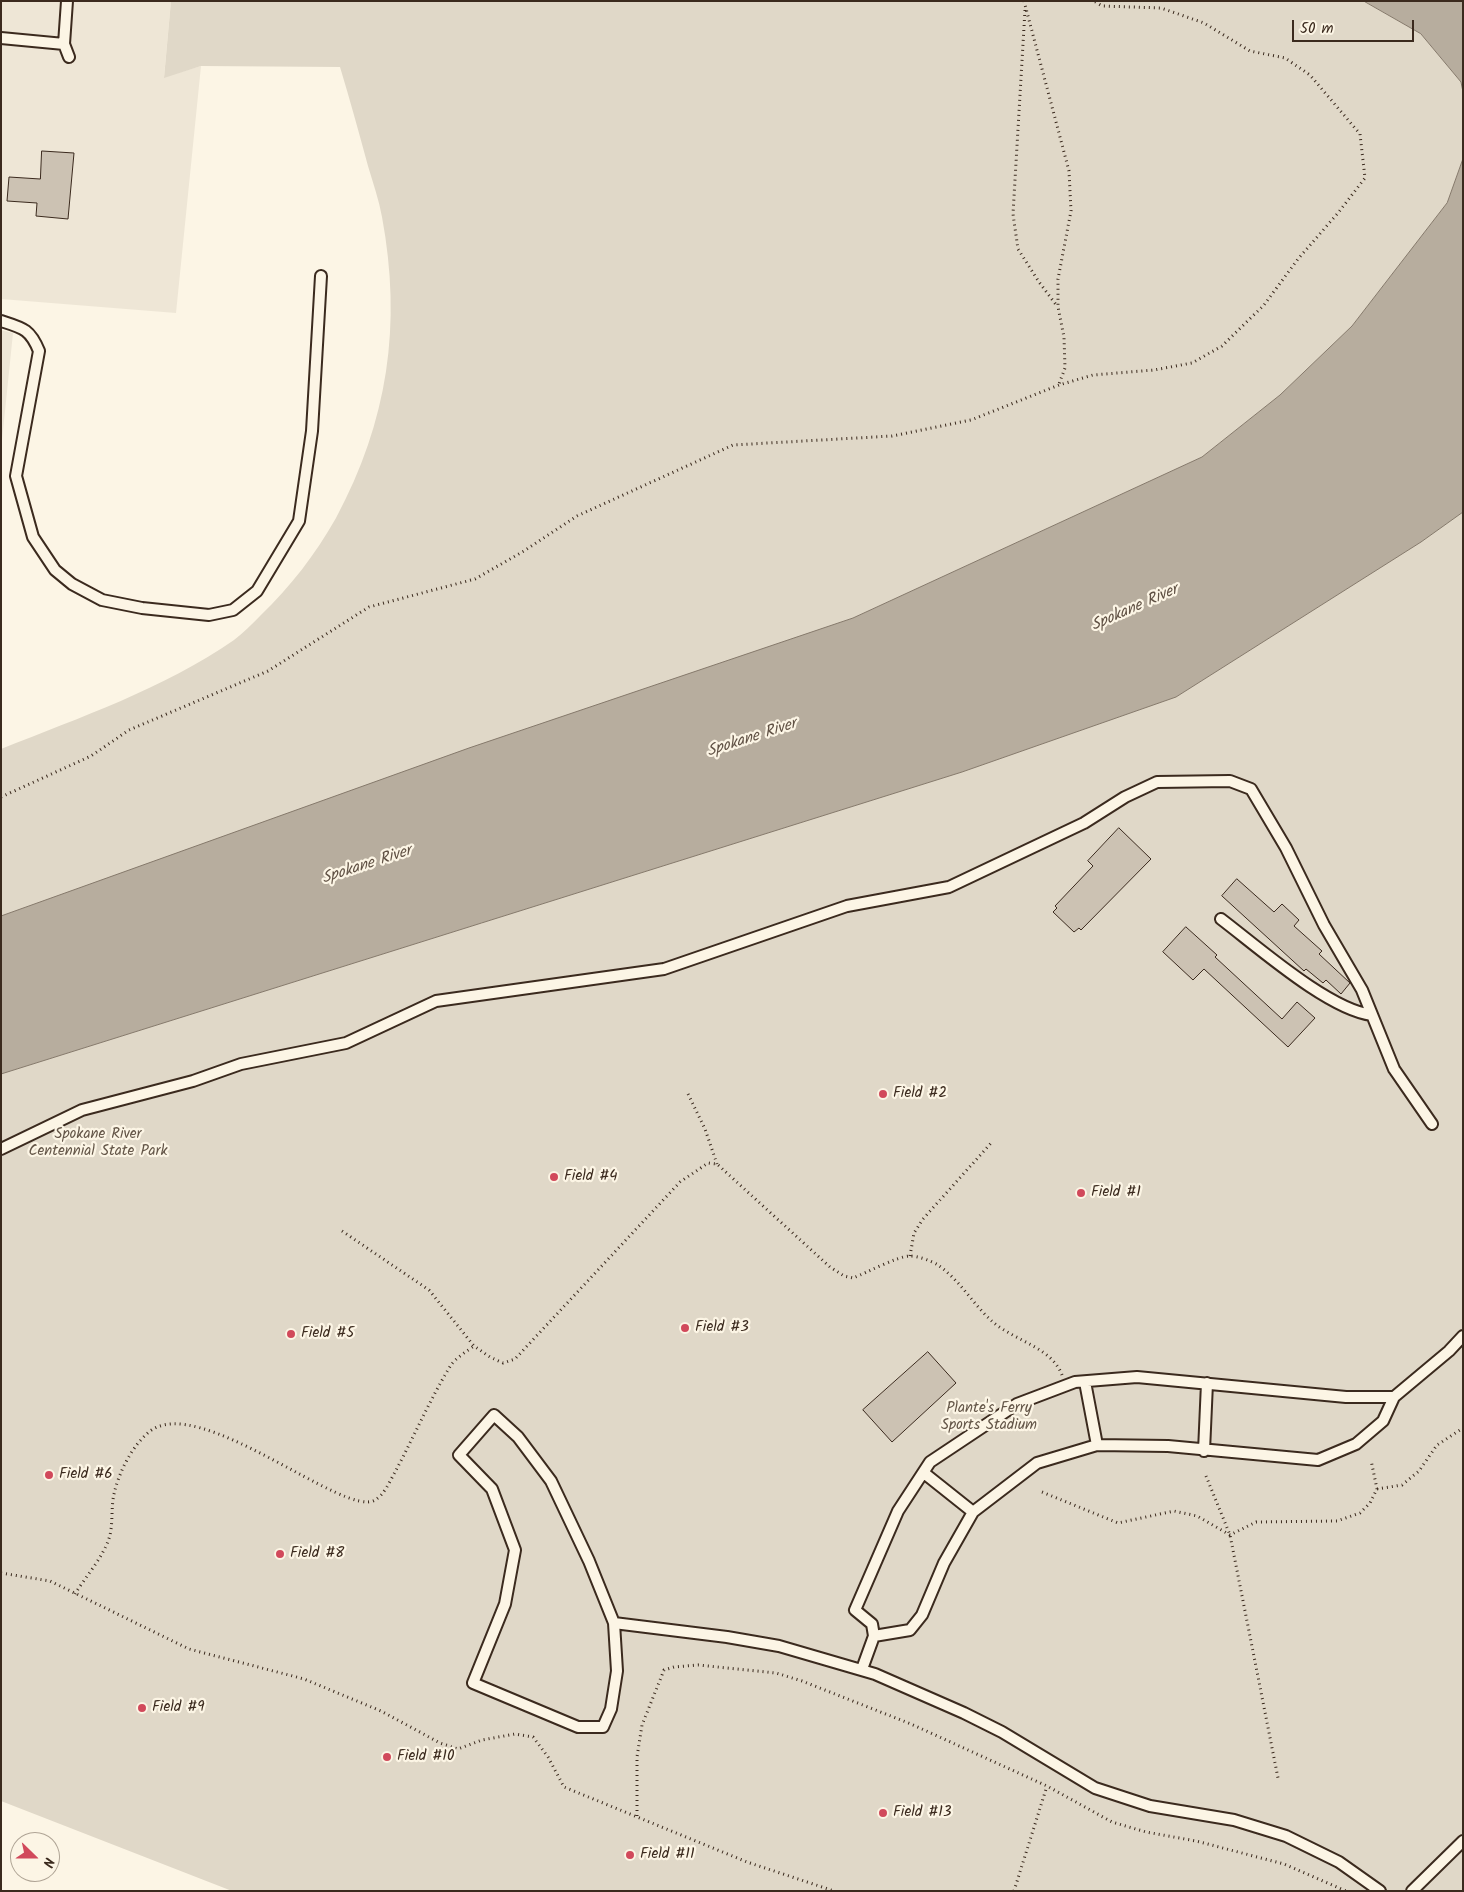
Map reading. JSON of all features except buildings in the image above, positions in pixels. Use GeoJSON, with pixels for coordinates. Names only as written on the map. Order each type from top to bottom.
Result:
{"type":"FeatureCollection","features":[{"type":"Feature","properties":{"kind":"lane"},"geometry":{"type":"LineString","coordinates":[[67,1],[64,44],[69,58]]}},
{"type":"Feature","properties":{"kind":"lane"},"geometry":{"type":"LineString","coordinates":[[1,38],[64,44]]}},
{"type":"Feature","properties":{"kind":"lane"},"geometry":{"type":"LineString","coordinates":[[1,321],[22,327],[32,336],[39,351],[16,476],[33,537],[55,570],[72,584],[102,600],[142,608],[209,615],[233,610],[257,591],[299,521],[312,430],[320,276]]}},
{"type":"Feature","properties":{"kind":"lane"},"geometry":{"type":"LineString","coordinates":[[1,1149],[82,1110],[193,1081],[241,1064],[346,1043],[436,1001],[664,969],[847,906],[949,887],[1084,823],[1125,797],[1157,782],[1230,781],[1250,789],[1310,893],[1324,925],[1362,990],[1394,1069],[1432,1124]]}},
{"type":"Feature","properties":{"kind":"lane"},"geometry":{"type":"LineString","coordinates":[[1221,919],[1312,988],[1358,1013],[1372,1015]]}},
{"type":"Feature","properties":{"kind":"lane"},"geometry":{"type":"LineString","coordinates":[[874,1636],[910,1630],[922,1615],[944,1563],[973,1512],[1037,1464],[1097,1445],[1168,1446],[1204,1451],[1318,1460],[1356,1444],[1383,1421],[1394,1397],[1450,1351],[1463,1336]]}},
{"type":"Feature","properties":{"kind":"lane"},"geometry":{"type":"LineString","coordinates":[[862,1669],[874,1636],[872,1624],[855,1610],[898,1511],[930,1462],[1017,1404],[1066,1386],[1085,1382],[1136,1377],[1346,1397],[1394,1397]]}},
{"type":"Feature","properties":{"kind":"lane"},"geometry":{"type":"LineString","coordinates":[[1085,1382],[1097,1445]]}},
{"type":"Feature","properties":{"kind":"lane"},"geometry":{"type":"LineString","coordinates":[[1204,1451],[1207,1383]]}},
{"type":"Feature","properties":{"kind":"lane"},"geometry":{"type":"LineString","coordinates":[[494,1415],[518,1437],[550,1481],[589,1561],[614,1623],[617,1671],[611,1709],[603,1727],[578,1727],[473,1683],[505,1604],[515,1550],[492,1489],[460,1455],[494,1415]]}},
{"type":"Feature","properties":{"kind":"lane"},"geometry":{"type":"LineString","coordinates":[[924,1473],[973,1512]]}},
{"type":"Feature","properties":{"kind":"lane"},"geometry":{"type":"LineString","coordinates":[[614,1623],[727,1637],[778,1646],[862,1669],[964,1712],[1026,1746],[1095,1788],[1150,1806],[1234,1820],[1286,1836],[1339,1862],[1380,1891]]}},
{"type":"Feature","properties":{"kind":"lane"},"geometry":{"type":"LineString","coordinates":[[1412,1891],[1463,1841]]}},
{"type":"Feature","properties":{"kind":"path"},"geometry":{"type":"LineString","coordinates":[[1024,1],[1069,171],[1071,211],[1058,279],[1058,307],[1064,337],[1065,368],[1059,385]]}},
{"type":"Feature","properties":{"kind":"path"},"geometry":{"type":"LineString","coordinates":[[1,797],[90,756],[129,730],[268,671],[369,607],[475,578],[524,551],[577,516],[732,445],[892,436],[971,420],[1059,385],[1093,375],[1154,370],[1192,362],[1222,346],[1264,305],[1298,259],[1338,213],[1365,178],[1360,134],[1310,74],[1285,58],[1250,51],[1204,23],[1161,8],[1102,6],[1094,1]]}},
{"type":"Feature","properties":{"kind":"path"},"geometry":{"type":"LineString","coordinates":[[1025,7],[1013,214],[1018,249],[1058,307]]}},
{"type":"Feature","properties":{"kind":"path"},"geometry":{"type":"LineString","coordinates":[[688,1094],[705,1129],[717,1164],[830,1267],[844,1276],[853,1278],[910,1256],[938,1265],[962,1287],[994,1322],[1015,1337],[1047,1355],[1059,1366],[1066,1386]]}},
{"type":"Feature","properties":{"kind":"path"},"geometry":{"type":"LineString","coordinates":[[910,1256],[914,1233],[923,1218],[992,1142]]}},
{"type":"Feature","properties":{"kind":"path"},"geometry":{"type":"LineString","coordinates":[[342,1231],[429,1290],[474,1346],[503,1363],[515,1359],[680,1182],[708,1163],[717,1164]]}},
{"type":"Feature","properties":{"kind":"path"},"geometry":{"type":"LineString","coordinates":[[75,1594],[110,1536],[114,1494],[122,1472],[134,1449],[149,1432],[163,1423],[178,1422],[211,1431],[240,1443],[342,1495],[364,1502],[375,1500],[386,1488],[404,1456],[452,1363],[474,1346]]}},
{"type":"Feature","properties":{"kind":"path"},"geometry":{"type":"LineString","coordinates":[[1377,1489],[1402,1484],[1419,1471],[1437,1445],[1463,1428]]}},
{"type":"Feature","properties":{"kind":"path"},"geometry":{"type":"LineString","coordinates":[[1230,1535],[1256,1522],[1338,1521],[1360,1513],[1370,1503],[1377,1489],[1371,1460]]}},
{"type":"Feature","properties":{"kind":"path"},"geometry":{"type":"LineString","coordinates":[[1206,1476],[1230,1535],[1278,1778]]}},
{"type":"Feature","properties":{"kind":"path"},"geometry":{"type":"LineString","coordinates":[[1042,1492],[1118,1524],[1174,1511],[1197,1516],[1230,1535]]}},
{"type":"Feature","properties":{"kind":"path"},"geometry":{"type":"LineString","coordinates":[[1,1573],[50,1581],[189,1649],[304,1678],[381,1711],[440,1743],[458,1748],[482,1740],[515,1734],[533,1737],[548,1757],[564,1787],[747,1862],[834,1891]]}},
{"type":"Feature","properties":{"kind":"path"},"geometry":{"type":"LineString","coordinates":[[637,1816],[638,1749],[642,1725],[664,1670],[674,1667],[698,1665],[776,1673],[802,1681],[911,1724],[1047,1786],[1112,1822],[1146,1832],[1196,1841],[1284,1864],[1346,1891]]}},
{"type":"Feature","properties":{"kind":"path"},"geometry":{"type":"LineString","coordinates":[[1014,1891],[1047,1786]]}},
{"type":"Feature","properties":{"kind":"shaded area"},"geometry":{"type":"Polygon","coordinates":[[[1,1],[171,1],[164,77],[201,66],[176,313],[1,299],[1,1]]]}},
{"type":"Feature","properties":{"kind":"shaded area"},"geometry":{"type":"Polygon","coordinates":[[[1,330],[13,333],[1,450],[1,330]]]}},
{"type":"Feature","properties":{"kind":"green space"},"geometry":{"type":"Polygon","coordinates":[[[171,1],[1364,1],[1421,34],[1461,82],[1463,92],[1463,159],[1447,203],[1352,326],[1280,395],[1202,457],[853,618],[1,916],[1,749],[150,688],[234,640],[254,622],[302,570],[336,518],[354,482],[368,445],[379,409],[386,372],[391,296],[382,217],[340,67],[201,66],[164,78],[171,1]]]}},
{"type":"Feature","properties":{"kind":"green space","name":"Plante's Ferry Sports Stadium"},"geometry":{"type":"Polygon","coordinates":[[[1463,512],[1463,1891],[232,1891],[1,1801],[1,1074],[962,772],[1176,697],[1421,542],[1463,512]]]}},
{"type":"Feature","properties":{"kind":"water"},"geometry":{"type":"Polygon","coordinates":[[[1364,1],[1463,1],[1463,92],[1461,82],[1421,34],[1364,1]]]}},
{"type":"Feature","properties":{"kind":"water","name":"Spokane River"},"geometry":{"type":"Polygon","coordinates":[[[1463,159],[1463,512],[1421,542],[1176,697],[962,772],[1,1074],[1,916],[469,748],[853,618],[1202,457],[1280,395],[1352,326],[1447,203],[1463,159]]]}},
{"type":"Feature","properties":{"kind":"place","name":"Field #2"},"geometry":{"type":"Point","coordinates":[883,1094]}},
{"type":"Feature","properties":{"kind":"place","name":"Field #4"},"geometry":{"type":"Point","coordinates":[554,1177]}},
{"type":"Feature","properties":{"kind":"place","name":"Field #1"},"geometry":{"type":"Point","coordinates":[1081,1193]}},
{"type":"Feature","properties":{"kind":"place","name":"Field #3"},"geometry":{"type":"Point","coordinates":[685,1328]}},
{"type":"Feature","properties":{"kind":"place","name":"Field #5"},"geometry":{"type":"Point","coordinates":[291,1334]}},
{"type":"Feature","properties":{"kind":"place","name":"Field #6"},"geometry":{"type":"Point","coordinates":[49,1475]}},
{"type":"Feature","properties":{"kind":"place","name":"Field #8"},"geometry":{"type":"Point","coordinates":[280,1554]}},
{"type":"Feature","properties":{"kind":"place","name":"Field #9"},"geometry":{"type":"Point","coordinates":[142,1708]}},
{"type":"Feature","properties":{"kind":"place","name":"Field #10"},"geometry":{"type":"Point","coordinates":[387,1757]}},
{"type":"Feature","properties":{"kind":"place","name":"Field #13"},"geometry":{"type":"Point","coordinates":[883,1813]}},
{"type":"Feature","properties":{"kind":"place","name":"Field #11"},"geometry":{"type":"Point","coordinates":[630,1855]}},
{"type":"Feature","properties":{"kind":"park label","name":"Spokane River Centennial State Park"},"geometry":{"type":"Point","coordinates":[98,1144]}}]}
